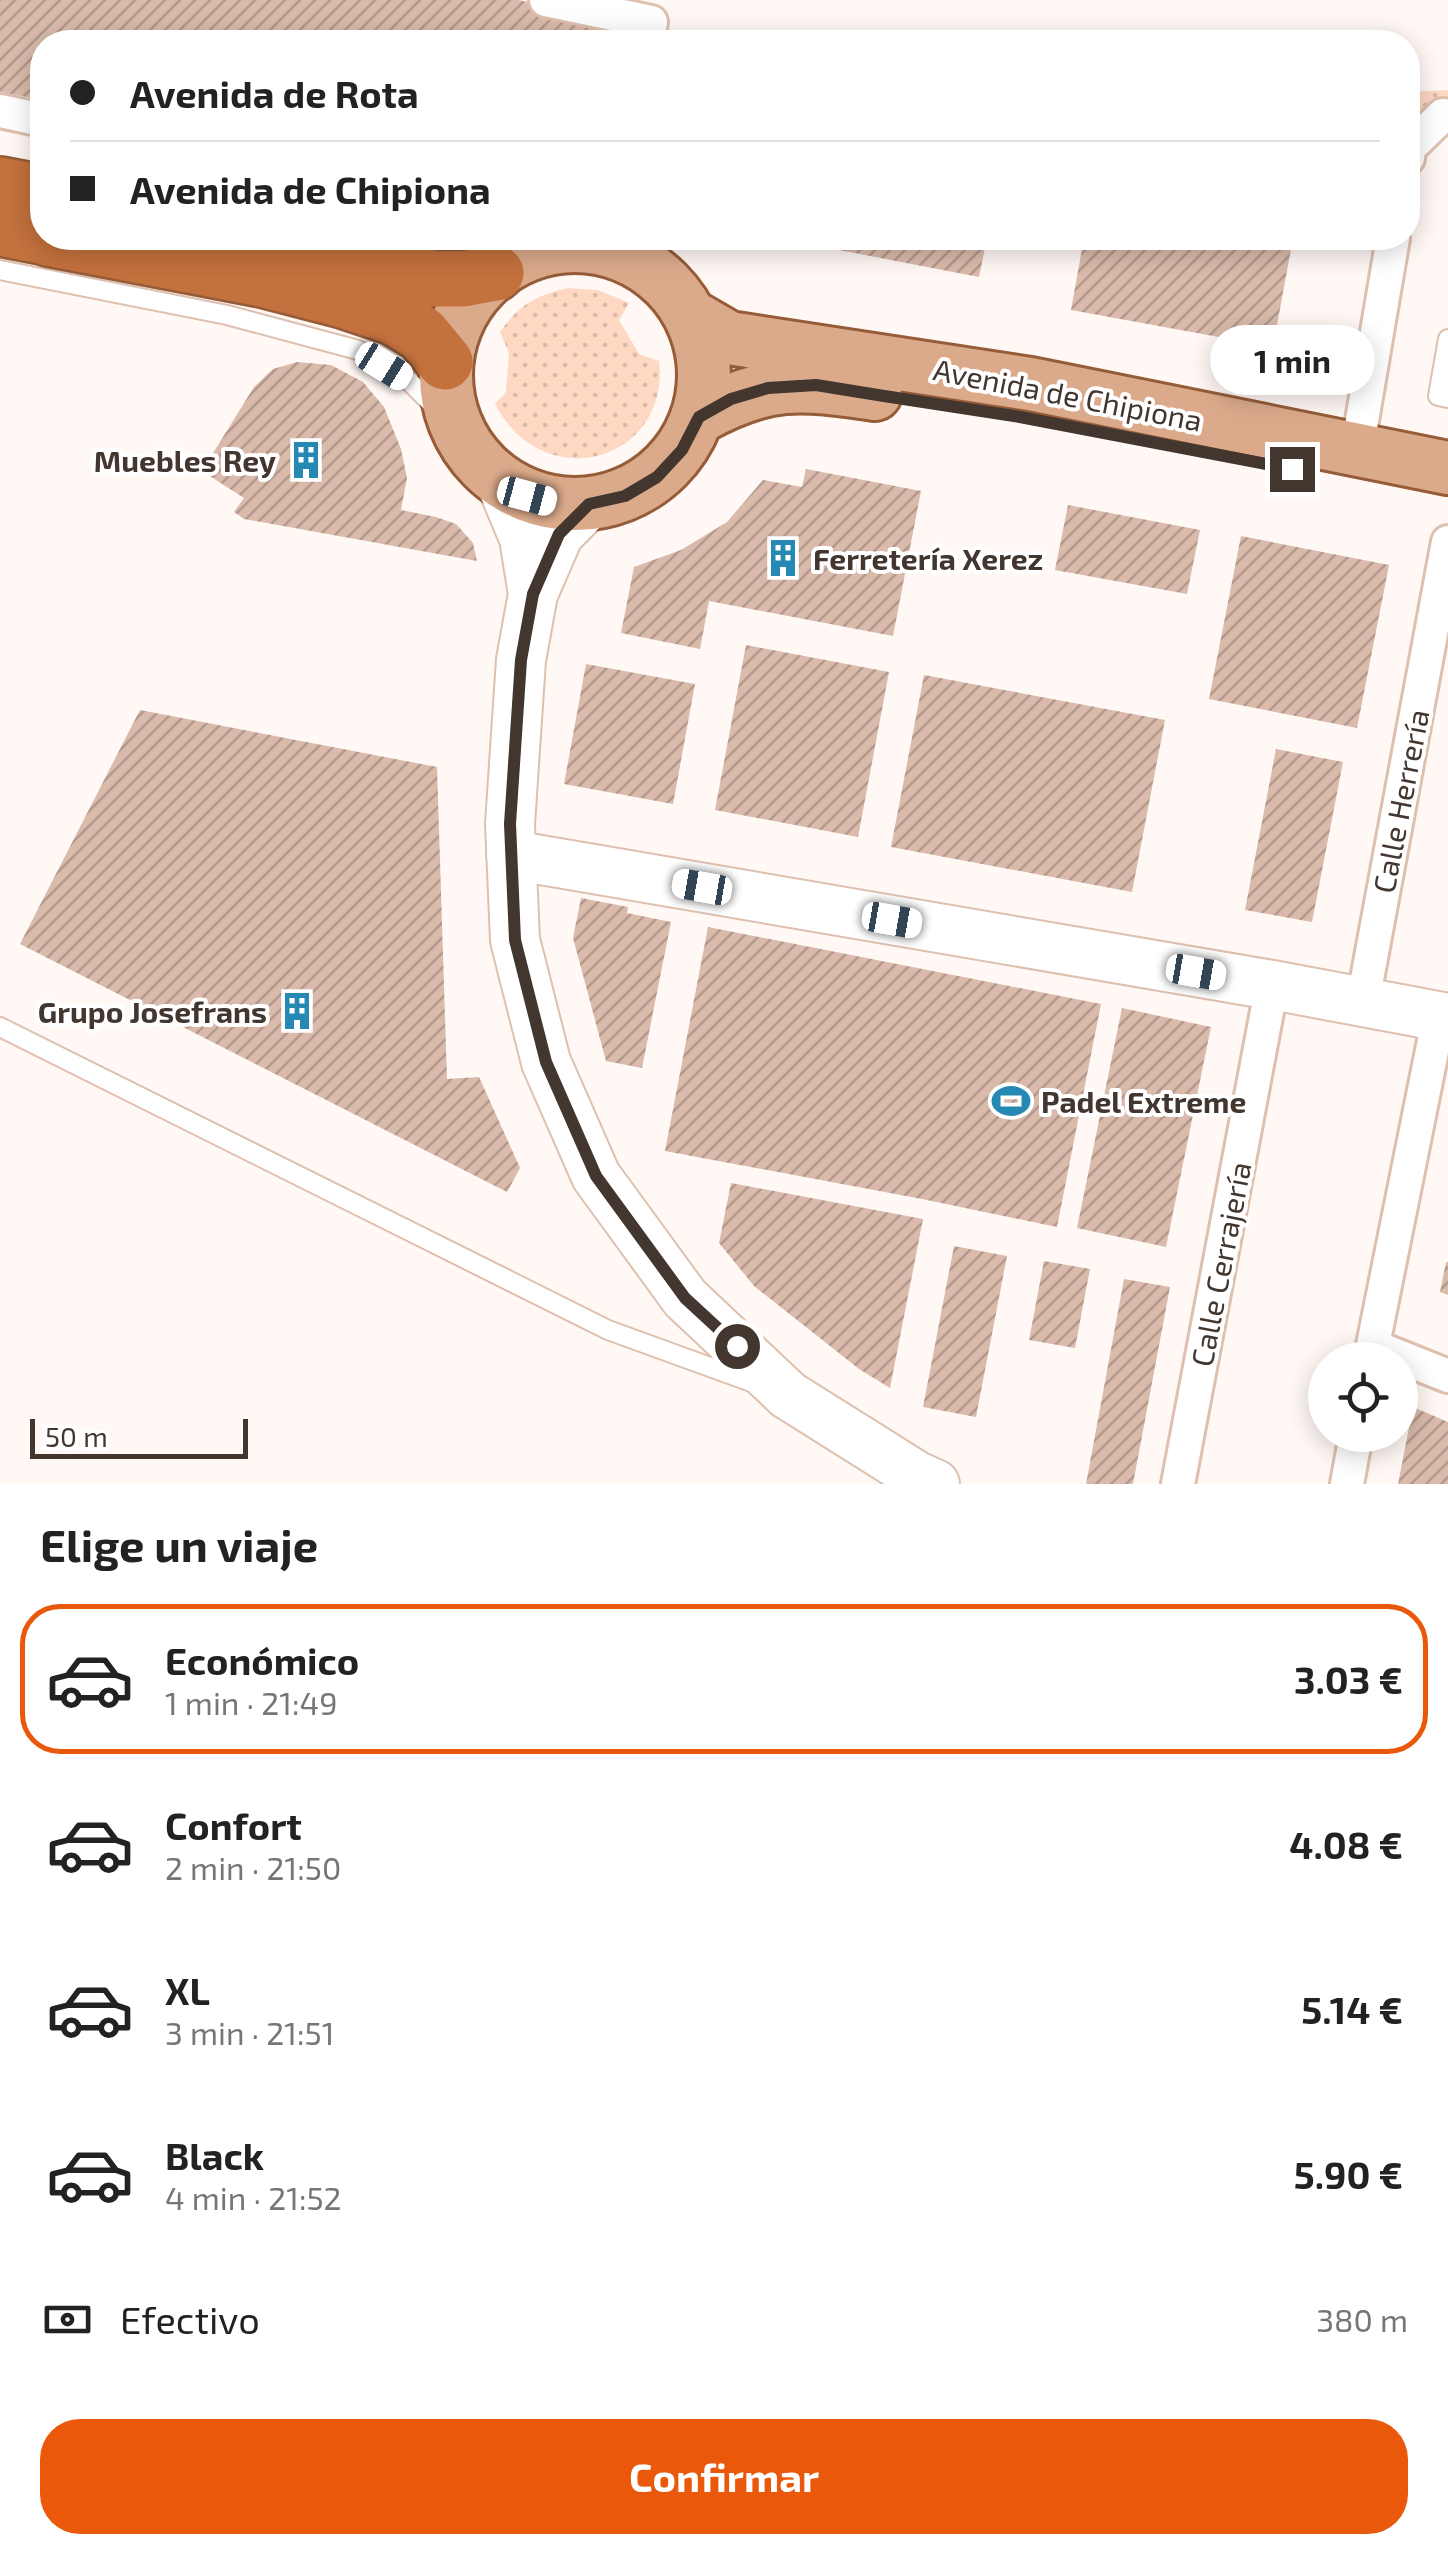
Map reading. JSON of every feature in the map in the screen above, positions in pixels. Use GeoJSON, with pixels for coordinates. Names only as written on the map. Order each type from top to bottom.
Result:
{"type":"FeatureCollection","features":[{"type":"Feature","properties":{"kind":"highway"},"geometry":{"type":"LineString","coordinates":[[0,186],[30,192]]}},
{"type":"Feature","properties":{"kind":"highway"},"geometry":{"type":"LineString","coordinates":[[0,228],[30,234]]}},
{"type":"Feature","properties":{"kind":"highway"},"geometry":{"type":"LineString","coordinates":[[113,250],[262,279],[343,300],[394,318],[422,334],[446,362]]}},
{"type":"Feature","properties":{"kind":"highway"},"geometry":{"type":"LineString","coordinates":[[328,250],[433,279],[496,273]]}},
{"type":"Feature","properties":{"kind":"main road"},"geometry":{"type":"LineString","coordinates":[[547,250],[528,254],[496,273],[471,298],[454,328],[446,362],[446,396],[457,429],[474,458],[500,481],[542,500],[589,504],[625,496],[657,477],[682,450],[699,417],[706,383],[703,349],[692,316],[670,285],[639,262],[607,250]]}},
{"type":"Feature","properties":{"kind":"main road","name":"Avenida de Chipiona"},"geometry":{"type":"LineString","coordinates":[[692,316],[728,338],[1030,384],[1448,468]]}},
{"type":"Feature","properties":{"kind":"main road","name":"Avenida de Chipiona"},"geometry":{"type":"LineString","coordinates":[[699,417],[731,399],[768,388],[816,385],[1020,417],[1448,498]]}},
{"type":"Feature","properties":{"kind":"street"},"geometry":{"type":"LineString","coordinates":[[546,0],[651,22],[649,30]]}},
{"type":"Feature","properties":{"kind":"street"},"geometry":{"type":"LineString","coordinates":[[0,111],[30,117]]}},
{"type":"Feature","properties":{"kind":"street"},"geometry":{"type":"LineString","coordinates":[[1420,138],[1443,115],[1448,116]]}},
{"type":"Feature","properties":{"kind":"street"},"geometry":{"type":"LineString","coordinates":[[1357,450],[1391,250]]}},
{"type":"Feature","properties":{"kind":"street"},"geometry":{"type":"LineString","coordinates":[[500,481],[524,538],[533,594]]}},
{"type":"Feature","properties":{"kind":"street"},"geometry":{"type":"LineString","coordinates":[[589,504],[559,534],[533,594],[521,660],[510,824],[515,940],[546,1062],[596,1176],[685,1298],[788,1395],[935,1484]]}},
{"type":"Feature","properties":{"kind":"street","name":"Calle Herrería"},"geometry":{"type":"LineString","coordinates":[[1362,1001],[1448,542]]}},
{"type":"Feature","properties":{"kind":"street"},"geometry":{"type":"LineString","coordinates":[[511,855],[1443,1017],[1374,1342]]}},
{"type":"Feature","properties":{"kind":"street","name":"Calle Cerrajería"},"geometry":{"type":"LineString","coordinates":[[1178,1484],[1272,985]]}},
{"type":"Feature","properties":{"kind":"street"},"geometry":{"type":"LineString","coordinates":[[1418,1367],[1448,1376]]}},
{"type":"Feature","properties":{"kind":"street"},"geometry":{"type":"LineString","coordinates":[[1347,1484],[1353,1452]]}},
{"type":"Feature","properties":{"kind":"lane"},"geometry":{"type":"LineString","coordinates":[[0,270],[227,315],[358,350],[410,382],[457,429]]}},
{"type":"Feature","properties":{"kind":"lane"},"geometry":{"type":"LineString","coordinates":[[1443,397],[1448,339]]}},
{"type":"Feature","properties":{"kind":"lane"},"geometry":{"type":"LineString","coordinates":[[0,1027],[608,1330],[788,1395]]}},
{"type":"Feature","properties":{"kind":"shaded area"},"geometry":{"type":"Polygon","coordinates":[[[1448,90],[1448,132],[1420,127],[1420,91],[1448,90]]]}},
{"type":"Feature","properties":{"kind":"shaded area"},"geometry":{"type":"Polygon","coordinates":[[[568,288],[598,290],[629,303],[619,320],[639,354],[659,361],[657,396],[645,423],[625,444],[599,455],[571,458],[542,451],[516,433],[495,404],[506,392],[509,353],[500,332],[529,302],[568,288]]]}},
{"type":"Feature","properties":{"kind":"building"},"geometry":{"type":"Polygon","coordinates":[[[0,0],[518,0],[619,29],[30,30],[30,98],[0,92],[0,0]]]}},
{"type":"Feature","properties":{"kind":"building"},"geometry":{"type":"Polygon","coordinates":[[[839,250],[985,250],[979,277],[839,250]]]}},
{"type":"Feature","properties":{"kind":"building"},"geometry":{"type":"Polygon","coordinates":[[[1082,250],[1291,250],[1273,347],[1071,310],[1082,250]]]}},
{"type":"Feature","properties":{"kind":"building","name":"Muebles Rey"},"geometry":{"type":"Polygon","coordinates":[[[297,362],[331,365],[363,382],[384,407],[401,449],[407,478],[401,510],[456,524],[473,543],[477,561],[244,519],[234,512],[244,498],[202,471],[254,387],[273,369],[297,362]]]}},
{"type":"Feature","properties":{"kind":"building","name":"Ferretería Xerez"},"geometry":{"type":"Polygon","coordinates":[[[806,469],[921,491],[893,636],[709,601],[700,649],[621,633],[634,567],[681,550],[727,522],[763,480],[802,487],[806,469]]]}},
{"type":"Feature","properties":{"kind":"building"},"geometry":{"type":"Polygon","coordinates":[[[1068,505],[1200,530],[1187,594],[1055,570],[1068,505]]]}},
{"type":"Feature","properties":{"kind":"building"},"geometry":{"type":"Polygon","coordinates":[[[1241,536],[1389,565],[1357,728],[1209,699],[1241,536]]]}},
{"type":"Feature","properties":{"kind":"building"},"geometry":{"type":"Polygon","coordinates":[[[746,645],[889,672],[858,837],[715,810],[746,645]]]}},
{"type":"Feature","properties":{"kind":"building"},"geometry":{"type":"Polygon","coordinates":[[[586,664],[695,684],[673,804],[564,784],[586,664]]]}},
{"type":"Feature","properties":{"kind":"building"},"geometry":{"type":"Polygon","coordinates":[[[924,675],[1165,720],[1132,892],[891,847],[924,675]]]}},
{"type":"Feature","properties":{"kind":"building","name":"Grupo Josefrans"},"geometry":{"type":"Polygon","coordinates":[[[140,710],[437,767],[447,1079],[479,1077],[520,1168],[507,1192],[20,944],[140,710]]]}},
{"type":"Feature","properties":{"kind":"building"},"geometry":{"type":"Polygon","coordinates":[[[1276,749],[1343,762],[1312,922],[1245,910],[1276,749]]]}},
{"type":"Feature","properties":{"kind":"building"},"geometry":{"type":"Polygon","coordinates":[[[581,898],[628,907],[627,913],[671,922],[642,1068],[606,1061],[573,938],[581,898]]]}},
{"type":"Feature","properties":{"kind":"building"},"geometry":{"type":"Polygon","coordinates":[[[708,927],[1101,1004],[1057,1227],[665,1151],[708,927]]]}},
{"type":"Feature","properties":{"kind":"building"},"geometry":{"type":"Polygon","coordinates":[[[1122,1008],[1211,1027],[1166,1247],[1077,1228],[1122,1008]]]}},
{"type":"Feature","properties":{"kind":"building"},"geometry":{"type":"Polygon","coordinates":[[[731,1183],[923,1219],[890,1388],[859,1369],[754,1286],[719,1243],[731,1183]]]}},
{"type":"Feature","properties":{"kind":"building"},"geometry":{"type":"Polygon","coordinates":[[[954,1246],[1007,1256],[976,1417],[923,1407],[954,1246]]]}},
{"type":"Feature","properties":{"kind":"building"},"geometry":{"type":"Polygon","coordinates":[[[1044,1261],[1090,1269],[1075,1348],[1029,1340],[1044,1261]]]}},
{"type":"Feature","properties":{"kind":"building"},"geometry":{"type":"Polygon","coordinates":[[[1448,1262],[1448,1295],[1440,1292],[1448,1262]]]}},
{"type":"Feature","properties":{"kind":"building"},"geometry":{"type":"Polygon","coordinates":[[[1124,1279],[1170,1287],[1133,1484],[1086,1484],[1124,1279]]]}},
{"type":"Feature","properties":{"kind":"building"},"geometry":{"type":"Polygon","coordinates":[[[1418,1409],[1448,1422],[1448,1484],[1398,1484],[1404,1452],[1418,1452],[1418,1409]]]}},
{"type":"Feature","properties":{"kind":"place","name":"Muebles Rey"},"geometry":{"type":"Point","coordinates":[306,460]}},
{"type":"Feature","properties":{"kind":"place","name":"Ferretería Xerez"},"geometry":{"type":"Point","coordinates":[783,558]}},
{"type":"Feature","properties":{"kind":"place","name":"Grupo Josefrans"},"geometry":{"type":"Point","coordinates":[297,1011]}},
{"type":"Feature","properties":{"kind":"place","name":"Padel Extreme"},"geometry":{"type":"Point","coordinates":[1011,1101]}},
{"type":"Feature","properties":{"kind":"route"},"geometry":{"type":"LineString","coordinates":[[737,1346],[685,1298],[596,1176],[546,1062],[515,940],[510,824],[521,660],[533,594],[559,534],[589,504],[625,496],[657,477],[682,450],[699,417],[731,399],[768,388],[816,385],[1020,417],[1292,469]]}}]}
